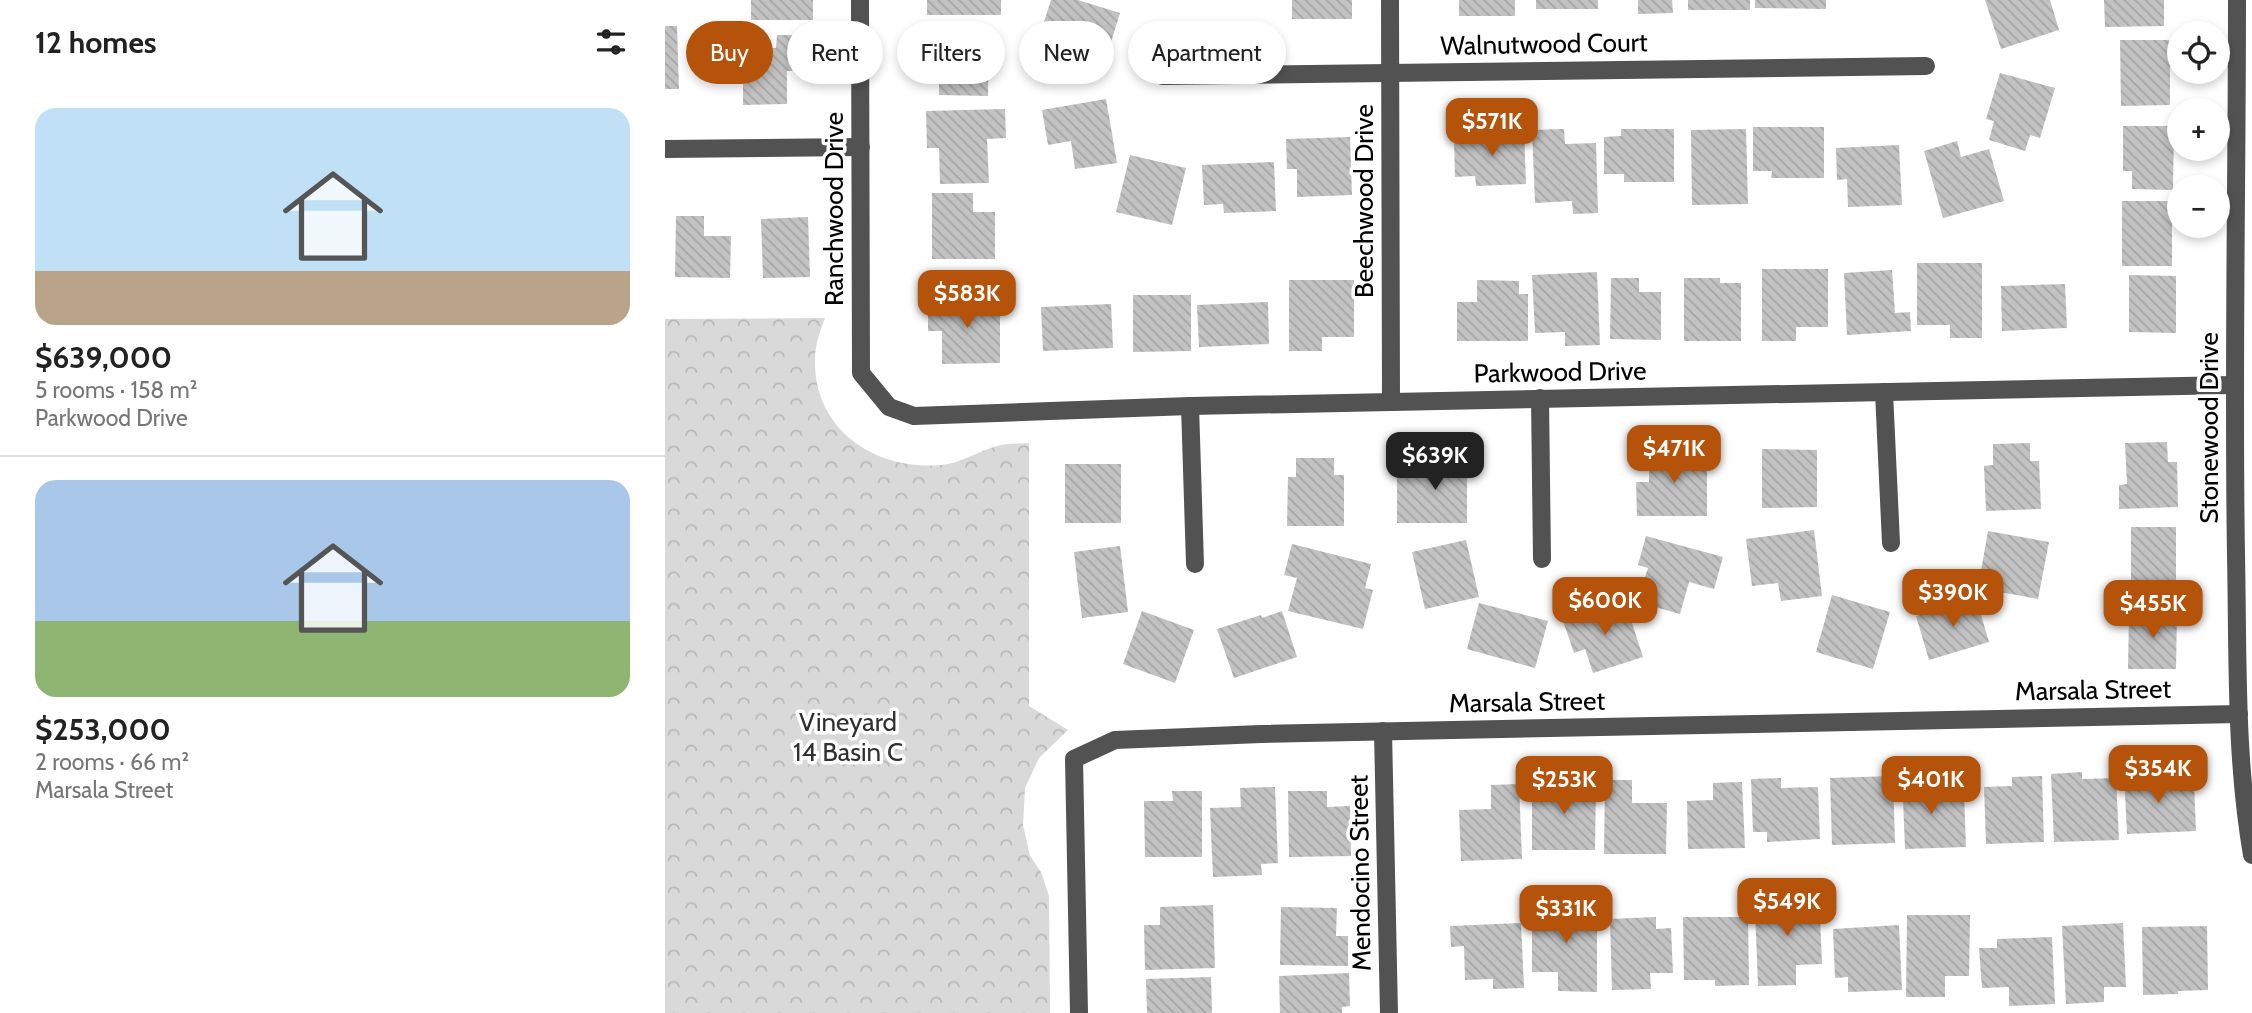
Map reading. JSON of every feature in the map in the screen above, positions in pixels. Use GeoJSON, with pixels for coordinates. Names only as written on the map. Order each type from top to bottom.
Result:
{"type":"FeatureCollection","features":[{"type":"Feature","properties":{"kind":"street","name":"Ranchwood Drive"},"geometry":{"type":"LineString","coordinates":[[860,0],[861,373],[889,407]]}},
{"type":"Feature","properties":{"kind":"street","name":"Beechwood Drive"},"geometry":{"type":"LineString","coordinates":[[1390,0],[1391,401]]}},
{"type":"Feature","properties":{"kind":"street","name":"Stonewood Drive"},"geometry":{"type":"LineString","coordinates":[[2237,0],[2244,55],[2234,385],[2244,808],[2252,855]]}},
{"type":"Feature","properties":{"kind":"street","name":"Walnutwood Court"},"geometry":{"type":"LineString","coordinates":[[1286,74],[1926,66]]}},
{"type":"Feature","properties":{"kind":"street"},"geometry":{"type":"LineString","coordinates":[[665,149],[861,147]]}},
{"type":"Feature","properties":{"kind":"street","name":"Parkwood Drive"},"geometry":{"type":"LineString","coordinates":[[889,407],[914,416],[1391,401],[2234,385]]}},
{"type":"Feature","properties":{"kind":"street"},"geometry":{"type":"LineString","coordinates":[[1884,392],[1891,543]]}},
{"type":"Feature","properties":{"kind":"street"},"geometry":{"type":"LineString","coordinates":[[1540,398],[1542,559]]}},
{"type":"Feature","properties":{"kind":"street"},"geometry":{"type":"LineString","coordinates":[[1190,406],[1195,564]]}},
{"type":"Feature","properties":{"kind":"street","name":"Marsala Street"},"geometry":{"type":"LineString","coordinates":[[1079,1013],[1074,759],[1115,740],[2243,703]]}},
{"type":"Feature","properties":{"kind":"street","name":"Mendocino Street"},"geometry":{"type":"LineString","coordinates":[[1383,731],[1389,1013]]}},
{"type":"Feature","properties":{"kind":"green space","name":"Vineyard 14 Basin C"},"geometry":{"type":"Polygon","coordinates":[[[825,318],[815,359],[817,384],[825,406],[837,425],[853,441],[872,453],[917,465],[941,465],[1001,445],[1029,443],[1029,706],[1068,730],[1039,758],[1025,788],[1023,825],[1030,856],[1041,872],[1049,896],[1050,1013],[665,1013],[665,319],[825,318]]]}},
{"type":"Feature","properties":{"kind":"building"},"geometry":{"type":"Polygon","coordinates":[[[751,0],[813,0],[813,20],[751,20],[751,0]]]}},
{"type":"Feature","properties":{"kind":"building"},"geometry":{"type":"Polygon","coordinates":[[[927,0],[1001,0],[1001,15],[927,15],[927,0]]]}},
{"type":"Feature","properties":{"kind":"building"},"geometry":{"type":"Polygon","coordinates":[[[1051,0],[1078,0],[1120,13],[1114,32],[1114,21],[1044,21],[1051,0]]]}},
{"type":"Feature","properties":{"kind":"building"},"geometry":{"type":"Polygon","coordinates":[[[1292,0],[1352,0],[1352,19],[1292,19],[1292,0]]]}},
{"type":"Feature","properties":{"kind":"building"},"geometry":{"type":"Polygon","coordinates":[[[1459,0],[1515,0],[1515,16],[1459,16],[1459,0]]]}},
{"type":"Feature","properties":{"kind":"building"},"geometry":{"type":"Polygon","coordinates":[[[1536,0],[1598,0],[1598,9],[1536,9],[1536,0]]]}},
{"type":"Feature","properties":{"kind":"building"},"geometry":{"type":"Polygon","coordinates":[[[1638,0],[1672,0],[1673,13],[1638,14],[1638,0]]]}},
{"type":"Feature","properties":{"kind":"building"},"geometry":{"type":"Polygon","coordinates":[[[1688,0],[1750,0],[1750,10],[1688,10],[1688,0]]]}},
{"type":"Feature","properties":{"kind":"building"},"geometry":{"type":"Polygon","coordinates":[[[1755,0],[1826,0],[1826,9],[1755,8],[1755,0]]]}},
{"type":"Feature","properties":{"kind":"building"},"geometry":{"type":"Polygon","coordinates":[[[1985,0],[2050,0],[2059,30],[2001,49],[1985,0]]]}},
{"type":"Feature","properties":{"kind":"building"},"geometry":{"type":"Polygon","coordinates":[[[2104,0],[2164,0],[2164,26],[2105,27],[2104,0]]]}},
{"type":"Feature","properties":{"kind":"building"},"geometry":{"type":"Polygon","coordinates":[[[665,26],[677,26],[679,89],[665,89],[665,26]]]}},
{"type":"Feature","properties":{"kind":"building"},"geometry":{"type":"Polygon","coordinates":[[[777,35],[787,35],[787,104],[743,105],[743,84],[773,84],[773,48],[776,48],[777,35]]]}},
{"type":"Feature","properties":{"kind":"building"},"geometry":{"type":"Polygon","coordinates":[[[2120,40],[2167,40],[2167,84],[2170,84],[2170,98],[2167,98],[2167,105],[2121,106],[2120,40]]]}},
{"type":"Feature","properties":{"kind":"building"},"geometry":{"type":"Polygon","coordinates":[[[2000,73],[2055,88],[2040,138],[2030,135],[2025,151],[1989,140],[1994,121],[1986,119],[2000,73]]]}},
{"type":"Feature","properties":{"kind":"building"},"geometry":{"type":"Polygon","coordinates":[[[939,84],[988,84],[988,96],[939,95],[939,84]]]}},
{"type":"Feature","properties":{"kind":"building"},"geometry":{"type":"Polygon","coordinates":[[[1106,99],[1117,163],[1075,169],[1071,141],[1048,145],[1042,110],[1106,99]]]}},
{"type":"Feature","properties":{"kind":"building"},"geometry":{"type":"Polygon","coordinates":[[[1005,109],[1006,138],[987,139],[989,183],[940,184],[939,148],[927,148],[926,111],[1005,109]]]}},
{"type":"Feature","properties":{"kind":"building"},"geometry":{"type":"Polygon","coordinates":[[[2123,126],[2167,126],[2167,161],[2173,161],[2173,175],[2167,175],[2167,190],[2132,189],[2132,171],[2123,171],[2123,126]]]}},
{"type":"Feature","properties":{"kind":"building"},"geometry":{"type":"Polygon","coordinates":[[[1753,127],[1824,127],[1824,178],[1771,178],[1772,171],[1753,171],[1753,127]]]}},
{"type":"Feature","properties":{"kind":"building"},"geometry":{"type":"Polygon","coordinates":[[[1564,129],[1565,144],[1596,143],[1598,213],[1573,214],[1572,201],[1535,203],[1532,130],[1564,129]]]}},
{"type":"Feature","properties":{"kind":"building"},"geometry":{"type":"Polygon","coordinates":[[[1621,129],[1674,129],[1674,182],[1624,182],[1624,174],[1604,174],[1604,137],[1621,136],[1621,129]]]}},
{"type":"Feature","properties":{"kind":"building"},"geometry":{"type":"Polygon","coordinates":[[[1746,129],[1748,204],[1692,205],[1691,130],[1746,129]]]}},
{"type":"Feature","properties":{"kind":"building"},"geometry":{"type":"Polygon","coordinates":[[[1524,130],[1526,184],[1476,186],[1475,176],[1455,177],[1454,140],[1472,139],[1472,132],[1524,130]]]}},
{"type":"Feature","properties":{"kind":"building"},"geometry":{"type":"Polygon","coordinates":[[[1350,137],[1352,195],[1297,197],[1297,169],[1287,169],[1286,139],[1350,137]]]}},
{"type":"Feature","properties":{"kind":"building"},"geometry":{"type":"Polygon","coordinates":[[[1957,141],[1961,157],[1989,149],[2004,201],[1943,218],[1924,151],[1957,141]]]}},
{"type":"Feature","properties":{"kind":"building"},"geometry":{"type":"Polygon","coordinates":[[[1899,145],[1902,205],[1848,207],[1847,179],[1837,180],[1836,148],[1899,145]]]}},
{"type":"Feature","properties":{"kind":"building"},"geometry":{"type":"Polygon","coordinates":[[[1130,155],[1186,168],[1172,225],[1116,212],[1130,155]]]}},
{"type":"Feature","properties":{"kind":"building"},"geometry":{"type":"Polygon","coordinates":[[[1274,162],[1276,211],[1224,213],[1223,204],[1204,205],[1202,165],[1274,162]]]}},
{"type":"Feature","properties":{"kind":"building"},"geometry":{"type":"Polygon","coordinates":[[[932,193],[973,193],[973,212],[995,212],[995,259],[932,259],[932,193]]]}},
{"type":"Feature","properties":{"kind":"building"},"geometry":{"type":"Polygon","coordinates":[[[2122,201],[2167,201],[2167,238],[2172,238],[2172,266],[2122,266],[2122,201]]]}},
{"type":"Feature","properties":{"kind":"building"},"geometry":{"type":"Polygon","coordinates":[[[676,216],[704,216],[704,236],[731,236],[730,278],[675,277],[676,216]]]}},
{"type":"Feature","properties":{"kind":"building"},"geometry":{"type":"Polygon","coordinates":[[[808,217],[810,277],[763,278],[761,219],[808,217]]]}},
{"type":"Feature","properties":{"kind":"building"},"geometry":{"type":"Polygon","coordinates":[[[1917,263],[1982,263],[1982,338],[1950,338],[1950,325],[1917,325],[1917,263]]]}},
{"type":"Feature","properties":{"kind":"building"},"geometry":{"type":"Polygon","coordinates":[[[1762,269],[1828,269],[1828,327],[1796,327],[1796,341],[1762,341],[1762,269]]]}},
{"type":"Feature","properties":{"kind":"building"},"geometry":{"type":"Polygon","coordinates":[[[1892,270],[1895,313],[1910,312],[1911,331],[1847,335],[1844,273],[1892,270]]]}},
{"type":"Feature","properties":{"kind":"building"},"geometry":{"type":"Polygon","coordinates":[[[1597,272],[1600,345],[1565,346],[1565,332],[1535,333],[1532,275],[1597,272]]]}},
{"type":"Feature","properties":{"kind":"building"},"geometry":{"type":"Polygon","coordinates":[[[2129,275],[2176,276],[2176,333],[2129,332],[2129,275]]]}},
{"type":"Feature","properties":{"kind":"building"},"geometry":{"type":"Polygon","coordinates":[[[1611,278],[1639,278],[1639,292],[1661,292],[1661,340],[1610,339],[1611,278]]]}},
{"type":"Feature","properties":{"kind":"building"},"geometry":{"type":"Polygon","coordinates":[[[1684,278],[1720,278],[1720,283],[1741,283],[1741,341],[1684,341],[1684,278]]]}},
{"type":"Feature","properties":{"kind":"building"},"geometry":{"type":"Polygon","coordinates":[[[1289,280],[1354,280],[1354,337],[1322,337],[1322,351],[1289,351],[1289,280]]]}},
{"type":"Feature","properties":{"kind":"building"},"geometry":{"type":"Polygon","coordinates":[[[1477,280],[1519,281],[1519,294],[1528,294],[1528,341],[1457,341],[1457,302],[1477,302],[1477,280]]]}},
{"type":"Feature","properties":{"kind":"building"},"geometry":{"type":"Polygon","coordinates":[[[2065,284],[2067,328],[2002,331],[2001,286],[2065,284]]]}},
{"type":"Feature","properties":{"kind":"building"},"geometry":{"type":"Polygon","coordinates":[[[1133,295],[1191,295],[1191,351],[1133,352],[1133,295]]]}},
{"type":"Feature","properties":{"kind":"building"},"geometry":{"type":"Polygon","coordinates":[[[928,299],[1000,299],[1000,363],[942,364],[942,331],[928,331],[928,299]]]}},
{"type":"Feature","properties":{"kind":"building"},"geometry":{"type":"Polygon","coordinates":[[[1268,302],[1269,344],[1199,347],[1197,305],[1268,302]]]}},
{"type":"Feature","properties":{"kind":"building"},"geometry":{"type":"Polygon","coordinates":[[[1111,304],[1113,348],[1043,351],[1041,307],[1111,304]]]}},
{"type":"Feature","properties":{"kind":"building"},"geometry":{"type":"Polygon","coordinates":[[[2167,442],[2168,462],[2177,462],[2178,507],[2119,509],[2119,485],[2127,484],[2125,443],[2167,442]]]}},
{"type":"Feature","properties":{"kind":"building"},"geometry":{"type":"Polygon","coordinates":[[[2030,443],[2030,461],[2039,461],[2041,509],[1986,511],[1984,466],[1993,465],[1993,444],[2030,443]]]}},
{"type":"Feature","properties":{"kind":"building"},"geometry":{"type":"Polygon","coordinates":[[[1762,449],[1817,450],[1817,507],[1762,508],[1762,449]]]}},
{"type":"Feature","properties":{"kind":"building"},"geometry":{"type":"Polygon","coordinates":[[[1649,451],[1707,451],[1707,516],[1637,516],[1636,482],[1649,482],[1649,451]]]}},
{"type":"Feature","properties":{"kind":"building"},"geometry":{"type":"Polygon","coordinates":[[[1420,456],[1467,457],[1467,523],[1397,523],[1397,477],[1420,477],[1420,456]]]}},
{"type":"Feature","properties":{"kind":"building"},"geometry":{"type":"Polygon","coordinates":[[[1296,458],[1334,458],[1334,475],[1344,475],[1344,526],[1287,526],[1288,477],[1296,477],[1296,458]]]}},
{"type":"Feature","properties":{"kind":"building"},"geometry":{"type":"Polygon","coordinates":[[[1065,464],[1121,464],[1121,523],[1065,523],[1065,464]]]}},
{"type":"Feature","properties":{"kind":"building"},"geometry":{"type":"Polygon","coordinates":[[[2131,527],[2176,527],[2176,592],[2131,592],[2131,527]]]}},
{"type":"Feature","properties":{"kind":"building"},"geometry":{"type":"Polygon","coordinates":[[[1814,530],[1822,596],[1781,601],[1778,583],[1752,586],[1746,539],[1814,530]]]}},
{"type":"Feature","properties":{"kind":"building"},"geometry":{"type":"Polygon","coordinates":[[[1988,531],[2049,542],[2038,599],[1978,588],[1988,531]]]}},
{"type":"Feature","properties":{"kind":"building"},"geometry":{"type":"Polygon","coordinates":[[[1646,536],[1723,557],[1714,589],[1689,582],[1680,614],[1637,602],[1648,568],[1638,565],[1646,536]]]}},
{"type":"Feature","properties":{"kind":"building"},"geometry":{"type":"Polygon","coordinates":[[[1466,540],[1479,597],[1425,609],[1412,552],[1466,540]]]}},
{"type":"Feature","properties":{"kind":"building"},"geometry":{"type":"Polygon","coordinates":[[[1292,544],[1371,564],[1365,588],[1373,590],[1363,629],[1288,611],[1297,578],[1284,575],[1292,544]]]}},
{"type":"Feature","properties":{"kind":"building"},"geometry":{"type":"Polygon","coordinates":[[[1120,546],[1128,612],[1082,618],[1074,552],[1120,546]]]}},
{"type":"Feature","properties":{"kind":"building"},"geometry":{"type":"Polygon","coordinates":[[[1832,595],[1890,612],[1873,669],[1816,652],[1832,595]]]}},
{"type":"Feature","properties":{"kind":"building"},"geometry":{"type":"Polygon","coordinates":[[[1976,598],[1989,642],[1929,660],[1916,616],[1976,598]]]}},
{"type":"Feature","properties":{"kind":"building"},"geometry":{"type":"Polygon","coordinates":[[[1625,601],[1643,657],[1593,673],[1585,649],[1574,653],[1563,621],[1625,601]]]}},
{"type":"Feature","properties":{"kind":"building"},"geometry":{"type":"Polygon","coordinates":[[[1479,603],[1548,621],[1535,668],[1467,649],[1479,603]]]}},
{"type":"Feature","properties":{"kind":"building"},"geometry":{"type":"Polygon","coordinates":[[[1142,611],[1194,630],[1175,683],[1123,664],[1142,611]]]}},
{"type":"Feature","properties":{"kind":"building"},"geometry":{"type":"Polygon","coordinates":[[[1282,611],[1297,657],[1234,678],[1217,629],[1282,611]]]}},
{"type":"Feature","properties":{"kind":"building"},"geometry":{"type":"Polygon","coordinates":[[[2129,612],[2177,612],[2176,669],[2128,669],[2129,612]]]}},
{"type":"Feature","properties":{"kind":"building"},"geometry":{"type":"Polygon","coordinates":[[[2155,771],[2156,783],[2194,782],[2196,831],[2127,834],[2124,772],[2155,771]]]}},
{"type":"Feature","properties":{"kind":"building"},"geometry":{"type":"Polygon","coordinates":[[[2082,772],[2082,779],[2116,778],[2119,840],[2054,842],[2051,774],[2082,772]]]}},
{"type":"Feature","properties":{"kind":"building"},"geometry":{"type":"Polygon","coordinates":[[[1930,773],[1931,797],[1964,795],[1966,847],[1905,849],[1902,774],[1930,773]]]}},
{"type":"Feature","properties":{"kind":"building"},"geometry":{"type":"Polygon","coordinates":[[[1893,776],[1895,843],[1832,845],[1830,778],[1893,776]]]}},
{"type":"Feature","properties":{"kind":"building"},"geometry":{"type":"Polygon","coordinates":[[[2042,776],[2044,842],[1986,844],[1984,787],[2012,786],[2012,777],[2042,776]]]}},
{"type":"Feature","properties":{"kind":"building"},"geometry":{"type":"Polygon","coordinates":[[[1781,778],[1781,788],[1818,787],[1820,839],[1767,842],[1767,832],[1753,832],[1751,779],[1781,778]]]}},
{"type":"Feature","properties":{"kind":"building"},"geometry":{"type":"Polygon","coordinates":[[[1605,780],[1632,780],[1632,803],[1667,803],[1666,854],[1604,854],[1605,780]]]}},
{"type":"Feature","properties":{"kind":"building"},"geometry":{"type":"Polygon","coordinates":[[[1742,782],[1745,848],[1688,849],[1687,801],[1713,800],[1713,783],[1742,782]]]}},
{"type":"Feature","properties":{"kind":"building"},"geometry":{"type":"Polygon","coordinates":[[[1532,783],[1596,783],[1595,850],[1532,850],[1532,783]]]}},
{"type":"Feature","properties":{"kind":"building"},"geometry":{"type":"Polygon","coordinates":[[[1519,784],[1522,859],[1461,861],[1459,810],[1491,809],[1491,785],[1519,784]]]}},
{"type":"Feature","properties":{"kind":"building"},"geometry":{"type":"Polygon","coordinates":[[[1275,787],[1278,863],[1261,864],[1262,875],[1213,877],[1210,808],[1241,807],[1240,788],[1275,787]]]}},
{"type":"Feature","properties":{"kind":"building"},"geometry":{"type":"Polygon","coordinates":[[[1172,791],[1202,791],[1202,857],[1145,857],[1144,801],[1173,801],[1172,791]]]}},
{"type":"Feature","properties":{"kind":"building"},"geometry":{"type":"Polygon","coordinates":[[[1288,791],[1327,791],[1327,807],[1350,806],[1351,856],[1289,857],[1288,791]]]}},
{"type":"Feature","properties":{"kind":"building"},"geometry":{"type":"Polygon","coordinates":[[[1819,894],[1822,964],[1796,965],[1796,985],[1758,986],[1755,909],[1769,908],[1768,896],[1819,894]]]}},
{"type":"Feature","properties":{"kind":"building"},"geometry":{"type":"Polygon","coordinates":[[[1532,902],[1580,902],[1580,914],[1597,914],[1597,992],[1558,991],[1558,972],[1532,972],[1532,902]]]}},
{"type":"Feature","properties":{"kind":"building"},"geometry":{"type":"Polygon","coordinates":[[[1213,905],[1215,968],[1145,970],[1144,925],[1160,925],[1160,907],[1213,905]]]}},
{"type":"Feature","properties":{"kind":"building"},"geometry":{"type":"Polygon","coordinates":[[[1281,907],[1337,908],[1336,936],[1348,936],[1348,966],[1280,965],[1281,907]]]}},
{"type":"Feature","properties":{"kind":"building"},"geometry":{"type":"Polygon","coordinates":[[[1907,915],[1970,915],[1969,976],[1945,976],[1945,997],[1906,997],[1907,915]]]}},
{"type":"Feature","properties":{"kind":"building"},"geometry":{"type":"Polygon","coordinates":[[[1656,917],[1656,929],[1671,928],[1673,973],[1650,973],[1651,989],[1612,990],[1610,919],[1656,917]]]}},
{"type":"Feature","properties":{"kind":"building"},"geometry":{"type":"Polygon","coordinates":[[[1683,917],[1748,917],[1749,985],[1715,986],[1715,980],[1684,980],[1683,917]]]}},
{"type":"Feature","properties":{"kind":"building"},"geometry":{"type":"Polygon","coordinates":[[[1521,923],[1524,988],[1493,989],[1493,979],[1465,980],[1464,946],[1451,947],[1450,926],[1521,923]]]}},
{"type":"Feature","properties":{"kind":"building"},"geometry":{"type":"Polygon","coordinates":[[[2123,923],[2126,987],[2104,987],[2104,1002],[2066,1004],[2062,926],[2123,923]]]}},
{"type":"Feature","properties":{"kind":"building"},"geometry":{"type":"Polygon","coordinates":[[[1899,925],[1902,990],[1848,992],[1848,977],[1835,978],[1833,929],[1899,925]]]}},
{"type":"Feature","properties":{"kind":"building"},"geometry":{"type":"Polygon","coordinates":[[[2207,926],[2208,990],[2143,995],[2142,927],[2207,926]]]}},
{"type":"Feature","properties":{"kind":"building"},"geometry":{"type":"Polygon","coordinates":[[[2052,937],[2055,1004],[2009,1006],[2009,987],[1982,988],[1979,948],[1997,948],[1997,939],[2052,937]]]}},
{"type":"Feature","properties":{"kind":"building"},"geometry":{"type":"Polygon","coordinates":[[[1349,973],[1350,1006],[1342,1007],[1342,1013],[1280,1013],[1279,976],[1349,973]]]}},
{"type":"Feature","properties":{"kind":"building"},"geometry":{"type":"Polygon","coordinates":[[[1211,977],[1212,1013],[1147,1013],[1146,979],[1211,977]]]}}]}
